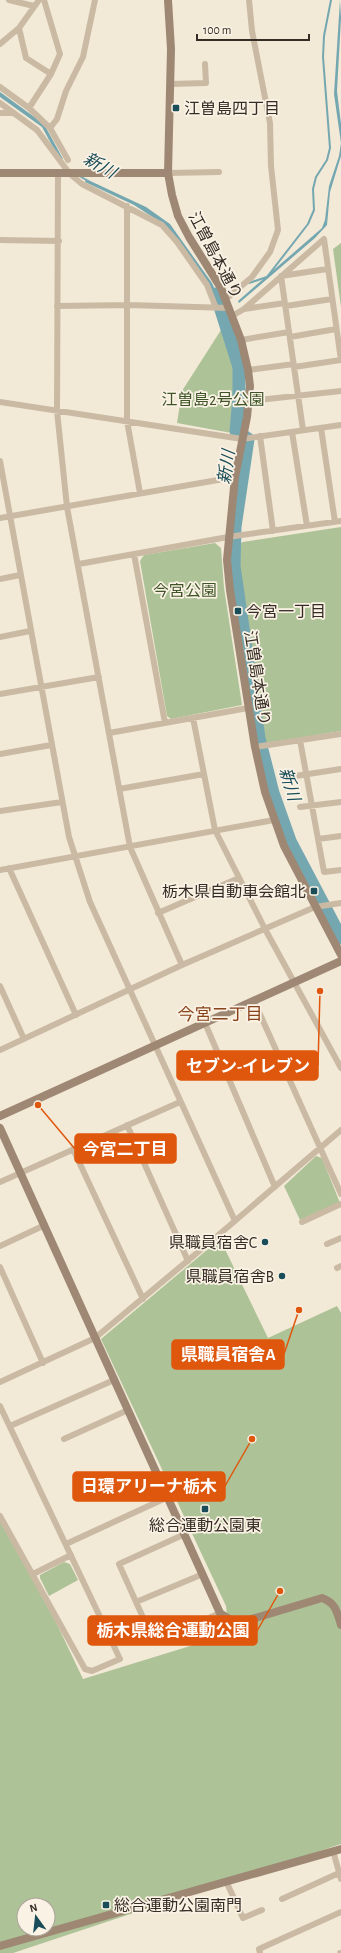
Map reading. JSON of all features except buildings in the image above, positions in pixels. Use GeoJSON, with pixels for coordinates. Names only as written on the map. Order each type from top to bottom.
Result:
{"type":"FeatureCollection","features":[{"type":"Feature","properties":{"kind":"street"},"geometry":{"type":"LineString","coordinates":[[9,0],[34,6]]}},
{"type":"Feature","properties":{"kind":"street"},"geometry":{"type":"LineString","coordinates":[[0,44],[19,28],[39,0]]}},
{"type":"Feature","properties":{"kind":"street"},"geometry":{"type":"LineString","coordinates":[[29,108],[51,74],[60,54],[44,0]]}},
{"type":"Feature","properties":{"kind":"street"},"geometry":{"type":"LineString","coordinates":[[50,128],[57,119],[66,91],[83,57],[95,0]]}},
{"type":"Feature","properties":{"kind":"street","name":"江曽島本通り"},"geometry":{"type":"LineString","coordinates":[[168,0],[171,49],[168,173],[172,195],[178,216],[200,256],[214,275],[226,299],[241,340],[248,370],[249,401],[235,477],[228,537],[228,579],[259,772],[284,846],[341,954]]}},
{"type":"Feature","properties":{"kind":"street"},"geometry":{"type":"LineString","coordinates":[[226,299],[252,277],[270,252],[278,230],[271,166],[270,123],[252,31],[249,0]]}},
{"type":"Feature","properties":{"kind":"street"},"geometry":{"type":"LineString","coordinates":[[19,28],[26,58],[51,74]]}},
{"type":"Feature","properties":{"kind":"street"},"geometry":{"type":"LineString","coordinates":[[171,84],[206,83],[205,64]]}},
{"type":"Feature","properties":{"kind":"street"},"geometry":{"type":"LineString","coordinates":[[0,87],[29,108],[50,128],[68,160]]}},
{"type":"Feature","properties":{"kind":"street"},"geometry":{"type":"LineString","coordinates":[[0,103],[37,130],[70,174],[82,184],[162,225],[177,242],[207,285],[216,308]]}},
{"type":"Feature","properties":{"kind":"street"},"geometry":{"type":"LineString","coordinates":[[0,113],[14,113]]}},
{"type":"Feature","properties":{"kind":"street"},"geometry":{"type":"LineString","coordinates":[[0,173],[70,174],[219,172]]}},
{"type":"Feature","properties":{"kind":"street"},"geometry":{"type":"LineString","coordinates":[[58,174],[59,241],[57,411],[67,507],[79,564],[98,677],[130,847],[182,965]]}},
{"type":"Feature","properties":{"kind":"street"},"geometry":{"type":"LineString","coordinates":[[127,206],[127,421],[140,493]]}},
{"type":"Feature","properties":{"kind":"street"},"geometry":{"type":"LineString","coordinates":[[244,309],[324,239],[327,269],[341,360],[248,370]]}},
{"type":"Feature","properties":{"kind":"street"},"geometry":{"type":"LineString","coordinates":[[0,240],[59,241]]}},
{"type":"Feature","properties":{"kind":"street"},"geometry":{"type":"LineString","coordinates":[[281,276],[327,269]]}},
{"type":"Feature","properties":{"kind":"street"},"geometry":{"type":"LineString","coordinates":[[281,276],[303,430]]}},
{"type":"Feature","properties":{"kind":"street"},"geometry":{"type":"LineString","coordinates":[[58,306],[128,305],[216,308],[230,312],[244,309],[332,299]]}},
{"type":"Feature","properties":{"kind":"street"},"geometry":{"type":"LineString","coordinates":[[241,340],[336,329]]}},
{"type":"Feature","properties":{"kind":"street"},"geometry":{"type":"LineString","coordinates":[[249,401],[341,391]]}},
{"type":"Feature","properties":{"kind":"street"},"geometry":{"type":"LineString","coordinates":[[0,402],[242,439],[341,425]]}},
{"type":"Feature","properties":{"kind":"street"},"geometry":{"type":"LineString","coordinates":[[79,564],[228,537],[338,522],[321,428]]}},
{"type":"Feature","properties":{"kind":"street"},"geometry":{"type":"LineString","coordinates":[[292,432],[307,526]]}},
{"type":"Feature","properties":{"kind":"street"},"geometry":{"type":"LineString","coordinates":[[260,436],[273,531]]}},
{"type":"Feature","properties":{"kind":"street"},"geometry":{"type":"LineString","coordinates":[[0,461],[11,516],[40,687],[74,856],[90,902],[235,1221]]}},
{"type":"Feature","properties":{"kind":"street"},"geometry":{"type":"LineString","coordinates":[[0,518],[235,477]]}},
{"type":"Feature","properties":{"kind":"street"},"geometry":{"type":"LineString","coordinates":[[134,554],[165,723]]}},
{"type":"Feature","properties":{"kind":"street"},"geometry":{"type":"LineString","coordinates":[[0,579],[20,575]]}},
{"type":"Feature","properties":{"kind":"street"},"geometry":{"type":"LineString","coordinates":[[0,637],[30,631]]}},
{"type":"Feature","properties":{"kind":"street"},"geometry":{"type":"LineString","coordinates":[[0,694],[98,677]]}},
{"type":"Feature","properties":{"kind":"street"},"geometry":{"type":"LineString","coordinates":[[109,733],[248,708]]}},
{"type":"Feature","properties":{"kind":"street"},"geometry":{"type":"LineString","coordinates":[[193,718],[215,830],[265,929],[341,1068]]}},
{"type":"Feature","properties":{"kind":"street"},"geometry":{"type":"LineString","coordinates":[[255,747],[341,734]]}},
{"type":"Feature","properties":{"kind":"street"},"geometry":{"type":"LineString","coordinates":[[300,740],[324,872],[341,870]]}},
{"type":"Feature","properties":{"kind":"street"},"geometry":{"type":"LineString","coordinates":[[0,754],[51,745]]}},
{"type":"Feature","properties":{"kind":"street"},"geometry":{"type":"LineString","coordinates":[[289,777],[341,769]]}},
{"type":"Feature","properties":{"kind":"street"},"geometry":{"type":"LineString","coordinates":[[119,789],[204,774]]}},
{"type":"Feature","properties":{"kind":"street"},"geometry":{"type":"LineString","coordinates":[[0,811],[62,802]]}},
{"type":"Feature","properties":{"kind":"street"},"geometry":{"type":"LineString","coordinates":[[300,807],[341,802]]}},
{"type":"Feature","properties":{"kind":"street"},"geometry":{"type":"LineString","coordinates":[[0,870],[274,820]]}},
{"type":"Feature","properties":{"kind":"street"},"geometry":{"type":"LineString","coordinates":[[318,839],[341,836]]}},
{"type":"Feature","properties":{"kind":"street"},"geometry":{"type":"LineString","coordinates":[[9,868],[76,1015]]}},
{"type":"Feature","properties":{"kind":"street"},"geometry":{"type":"LineString","coordinates":[[158,913],[239,878]]}},
{"type":"Feature","properties":{"kind":"street"},"geometry":{"type":"LineString","coordinates":[[0,1050],[182,965],[315,907],[341,903]]}},
{"type":"Feature","properties":{"kind":"street"},"geometry":{"type":"LineString","coordinates":[[0,1116],[341,961]]}},
{"type":"Feature","properties":{"kind":"street"},"geometry":{"type":"LineString","coordinates":[[0,986],[24,1039]]}},
{"type":"Feature","properties":{"kind":"street"},"geometry":{"type":"LineString","coordinates":[[254,1001],[341,1194]]}},
{"type":"Feature","properties":{"kind":"street"},"geometry":{"type":"LineString","coordinates":[[205,1023],[275,1187]]}},
{"type":"Feature","properties":{"kind":"street"},"geometry":{"type":"LineString","coordinates":[[0,1182],[180,1102]]}},
{"type":"Feature","properties":{"kind":"street"},"geometry":{"type":"LineString","coordinates":[[127,1125],[188,1261]]}},
{"type":"Feature","properties":{"kind":"street"},"geometry":{"type":"LineString","coordinates":[[0,1128],[220,1613],[234,1622],[242,1622],[322,1598],[330,1601],[336,1609],[341,1625]]}},
{"type":"Feature","properties":{"kind":"street"},"geometry":{"type":"LineString","coordinates":[[0,1382],[95,1338],[188,1261],[341,1130]]}},
{"type":"Feature","properties":{"kind":"street"},"geometry":{"type":"LineString","coordinates":[[74,1149],[143,1299]]}},
{"type":"Feature","properties":{"kind":"street"},"geometry":{"type":"LineString","coordinates":[[302,1222],[341,1204]]}},
{"type":"Feature","properties":{"kind":"street"},"geometry":{"type":"LineString","coordinates":[[0,1246],[45,1225]]}},
{"type":"Feature","properties":{"kind":"street"},"geometry":{"type":"LineString","coordinates":[[328,1244],[341,1238]]}},
{"type":"Feature","properties":{"kind":"street"},"geometry":{"type":"LineString","coordinates":[[0,1267],[42,1363]]}},
{"type":"Feature","properties":{"kind":"street"},"geometry":{"type":"LineString","coordinates":[[10,1426],[114,1380]]}},
{"type":"Feature","properties":{"kind":"street"},"geometry":{"type":"LineString","coordinates":[[0,1406],[120,1660],[92,1671],[85,1669],[0,1516]]}},
{"type":"Feature","properties":{"kind":"street"},"geometry":{"type":"LineString","coordinates":[[64,1439],[128,1410]]}},
{"type":"Feature","properties":{"kind":"street"},"geometry":{"type":"LineString","coordinates":[[66,1544],[168,1496]]}},
{"type":"Feature","properties":{"kind":"street"},"geometry":{"type":"LineString","coordinates":[[185,1534],[119,1564],[154,1642],[220,1613]]}},
{"type":"Feature","properties":{"kind":"street"},"geometry":{"type":"LineString","coordinates":[[33,1574],[71,1555]]}},
{"type":"Feature","properties":{"kind":"street"},"geometry":{"type":"LineString","coordinates":[[136,1602],[203,1574]]}},
{"type":"Feature","properties":{"kind":"street"},"geometry":{"type":"LineString","coordinates":[[0,1946],[341,1849]]}},
{"type":"Feature","properties":{"kind":"street"},"geometry":{"type":"LineString","coordinates":[[282,1899],[340,1876],[333,1851]]}},
{"type":"Feature","properties":{"kind":"street"},"geometry":{"type":"LineString","coordinates":[[226,1881],[243,1918],[262,1910]]}},
{"type":"Feature","properties":{"kind":"street"},"geometry":{"type":"LineString","coordinates":[[260,1953],[259,1949],[341,1912]]}},
{"type":"Feature","properties":{"kind":"green space"},"geometry":{"type":"Polygon","coordinates":[[[341,243],[341,307],[333,249],[341,243]]]}},
{"type":"Feature","properties":{"kind":"green space","name":"江曽島2号公園"},"geometry":{"type":"Polygon","coordinates":[[[228,319],[243,371],[243,396],[237,434],[177,423],[182,391],[228,319]]]}},
{"type":"Feature","properties":{"kind":"green space"},"geometry":{"type":"Polygon","coordinates":[[[341,527],[341,731],[268,743],[263,741],[237,551],[239,544],[243,542],[341,527]]]}},
{"type":"Feature","properties":{"kind":"green space","name":"今宮公園"},"geometry":{"type":"Polygon","coordinates":[[[215,543],[221,548],[224,588],[242,705],[171,719],[167,716],[140,561],[144,555],[215,543]]]}},
{"type":"Feature","properties":{"kind":"green space"},"geometry":{"type":"Polygon","coordinates":[[[316,1156],[322,1158],[340,1203],[300,1220],[284,1186],[316,1156]]]}},
{"type":"Feature","properties":{"kind":"green space"},"geometry":{"type":"Polygon","coordinates":[[[220,1239],[268,1338],[337,1306],[341,1313],[341,1844],[13,1953],[0,1953],[0,1519],[27,1561],[83,1679],[229,1634],[226,1606],[101,1339],[220,1239]]]}},
{"type":"Feature","properties":{"kind":"green space"},"geometry":{"type":"Polygon","coordinates":[[[64,1562],[70,1564],[78,1580],[49,1596],[40,1575],[64,1562]]]}},
{"type":"Feature","properties":{"kind":"water"},"geometry":{"type":"Polygon","coordinates":[[[340,0],[341,18],[337,91],[341,124],[341,143],[334,94],[340,0]]]}},
{"type":"Feature","properties":{"kind":"water"},"geometry":{"type":"Polygon","coordinates":[[[0,92],[44,124],[63,159],[60,160],[42,127],[0,97],[0,92]]]}},
{"type":"Feature","properties":{"kind":"water"},"geometry":{"type":"Polygon","coordinates":[[[341,143],[341,156],[330,192],[327,225],[315,238],[239,303],[238,301],[322,228],[325,220],[329,186],[339,156],[341,143]]]}},
{"type":"Feature","properties":{"kind":"water"},"geometry":{"type":"Polygon","coordinates":[[[86,179],[146,207],[170,224],[212,283],[218,296],[215,297],[208,282],[165,225],[134,205],[85,182],[86,179]]]}},
{"type":"Feature","properties":{"kind":"water"},"geometry":{"type":"Polygon","coordinates":[[[226,317],[235,342],[242,377],[241,415],[237,414],[239,389],[237,366],[235,354],[224,318],[226,317]]]}},
{"type":"Feature","properties":{"kind":"waterway"},"geometry":{"type":"LineString","coordinates":[[249,283],[267,277],[308,224],[314,210],[313,189],[316,177],[327,160],[330,148],[323,57],[324,36],[331,0]]}},
{"type":"Feature","properties":{"kind":"waterway","name":"新川"},"geometry":{"type":"LineString","coordinates":[[78,175],[88,181]]}},
{"type":"Feature","properties":{"kind":"waterway"},"geometry":{"type":"LineString","coordinates":[[224,292],[237,287]]}},
{"type":"Feature","properties":{"kind":"waterway","name":"新川"},"geometry":{"type":"LineString","coordinates":[[216,294],[239,367],[239,398],[236,431],[248,439],[235,527],[234,566],[259,738],[273,793],[290,841],[341,938]]}},
{"type":"Feature","properties":{"kind":"place","name":"江曽島四丁目"},"geometry":{"type":"Point","coordinates":[176,108]}},
{"type":"Feature","properties":{"kind":"place","name":"今宮一丁目"},"geometry":{"type":"Point","coordinates":[238,611]}},
{"type":"Feature","properties":{"kind":"place","name":"栃木県自動車会館北"},"geometry":{"type":"Point","coordinates":[314,891]}},
{"type":"Feature","properties":{"kind":"place","name":"セブン-イレブン"},"geometry":{"type":"Point","coordinates":[320,991]}},
{"type":"Feature","properties":{"kind":"place","name":"今宮二丁目"},"geometry":{"type":"Point","coordinates":[38,1105]}},
{"type":"Feature","properties":{"kind":"place","name":"県職員宿舎C"},"geometry":{"type":"Point","coordinates":[265,1242]}},
{"type":"Feature","properties":{"kind":"place","name":"県職員宿舎B"},"geometry":{"type":"Point","coordinates":[282,1276]}},
{"type":"Feature","properties":{"kind":"place","name":"県職員宿舎A"},"geometry":{"type":"Point","coordinates":[299,1310]}},
{"type":"Feature","properties":{"kind":"place","name":"日環アリーナ栃木"},"geometry":{"type":"Point","coordinates":[252,1439]}},
{"type":"Feature","properties":{"kind":"place","name":"総合運動公園東"},"geometry":{"type":"Point","coordinates":[205,1509]}},
{"type":"Feature","properties":{"kind":"place","name":"栃木県総合運動公園"},"geometry":{"type":"Point","coordinates":[280,1591]}},
{"type":"Feature","properties":{"kind":"place","name":"総合運動公園南門"},"geometry":{"type":"Point","coordinates":[106,1905]}},
{"type":"Feature","properties":{"kind":"district","name":"今宮二丁目"},"geometry":{"type":"Point","coordinates":[220,1014]}}]}
